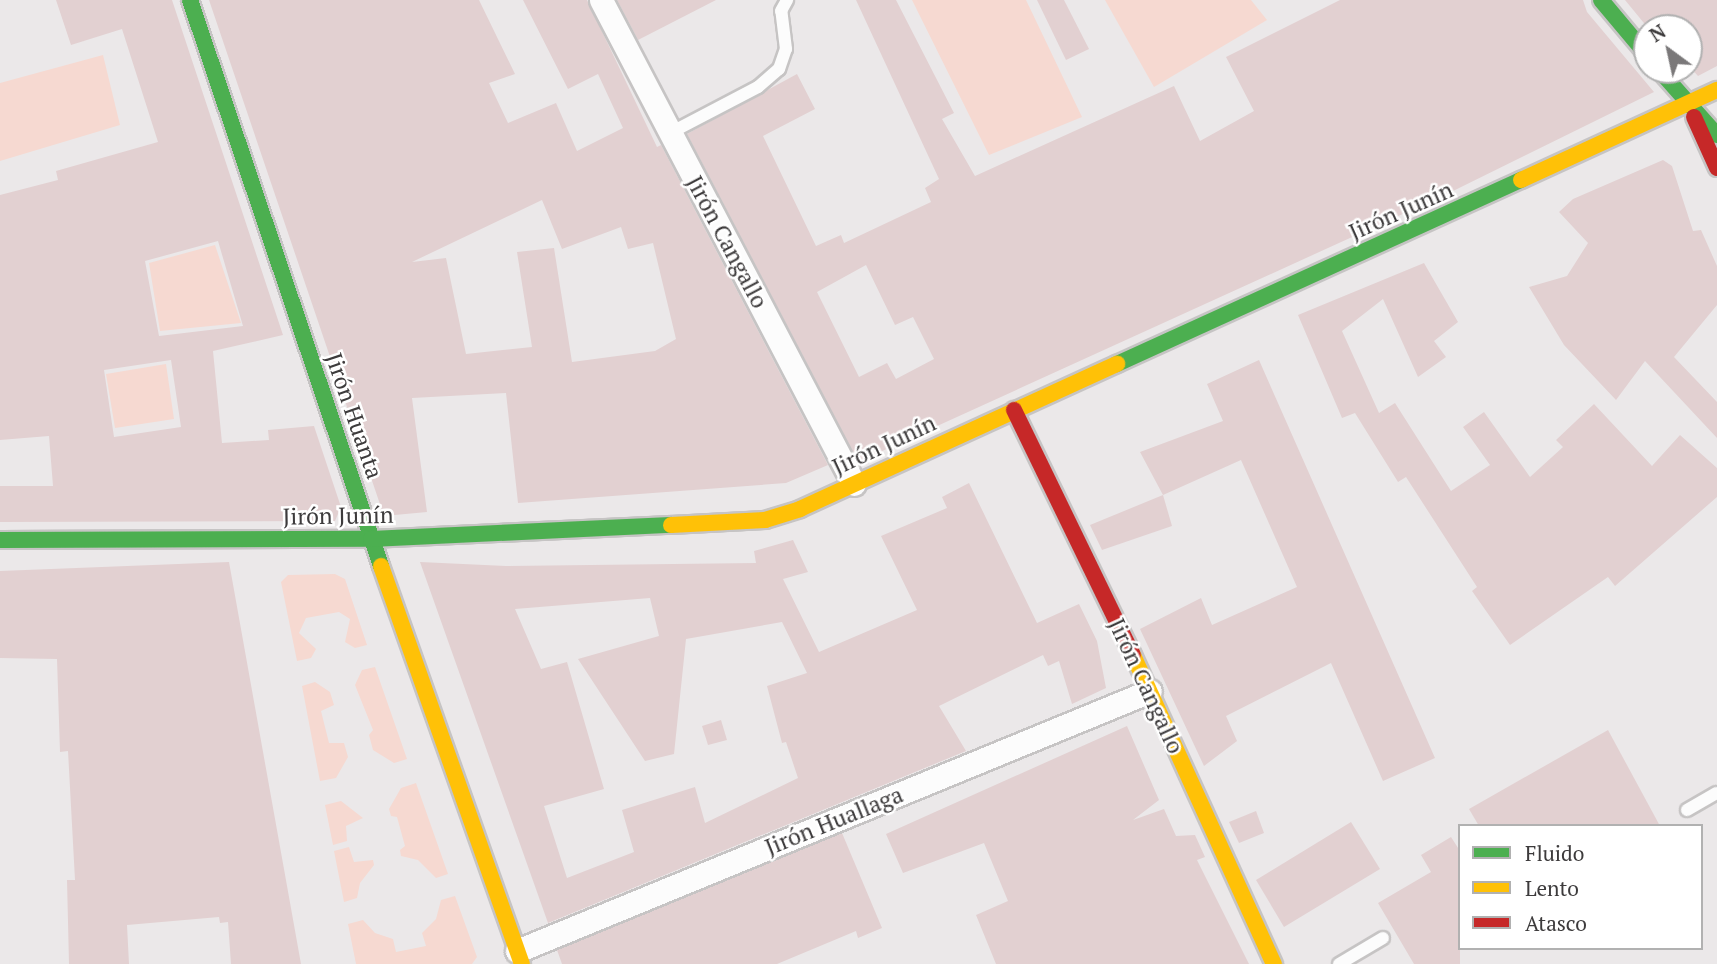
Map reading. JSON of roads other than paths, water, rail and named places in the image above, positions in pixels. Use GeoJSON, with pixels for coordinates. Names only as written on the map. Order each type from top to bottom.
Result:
{"type":"FeatureCollection","features":[{"type":"Feature","properties":{"kind":"street","name":"Jirón Huanta"},"geometry":{"type":"LineString","coordinates":[[190,0],[371,539],[520,958]]}},
{"type":"Feature","properties":{"kind":"street","name":"Jirón Cangallo"},"geometry":{"type":"LineString","coordinates":[[601,0],[854,484]]}},
{"type":"Feature","properties":{"kind":"street"},"geometry":{"type":"LineString","coordinates":[[1601,0],[1633,38]]}},
{"type":"Feature","properties":{"kind":"street"},"geometry":{"type":"LineString","coordinates":[[1671,84],[1717,135]]}},
{"type":"Feature","properties":{"kind":"street","name":"Jirón Junín"},"geometry":{"type":"LineString","coordinates":[[0,540],[371,539],[765,520],[854,484],[1689,106],[1717,90]]}},
{"type":"Feature","properties":{"kind":"street"},"geometry":{"type":"LineString","coordinates":[[1689,106],[1717,168]]}},
{"type":"Feature","properties":{"kind":"street","name":"Jirón Cangallo"},"geometry":{"type":"LineString","coordinates":[[1014,410],[1150,691],[1274,964]]}},
{"type":"Feature","properties":{"kind":"street","name":"Jirón Huallaga"},"geometry":{"type":"LineString","coordinates":[[520,958],[1150,691]]}},
{"type":"Feature","properties":{"kind":"lane"},"geometry":{"type":"LineString","coordinates":[[670,133],[758,87],[779,69],[786,49],[782,11],[787,0]]}},
{"type":"Feature","properties":{"kind":"lane"},"geometry":{"type":"LineString","coordinates":[[1687,810],[1717,793]]}},
{"type":"Feature","properties":{"kind":"lane"},"geometry":{"type":"LineString","coordinates":[[1339,964],[1383,938]]}}]}
